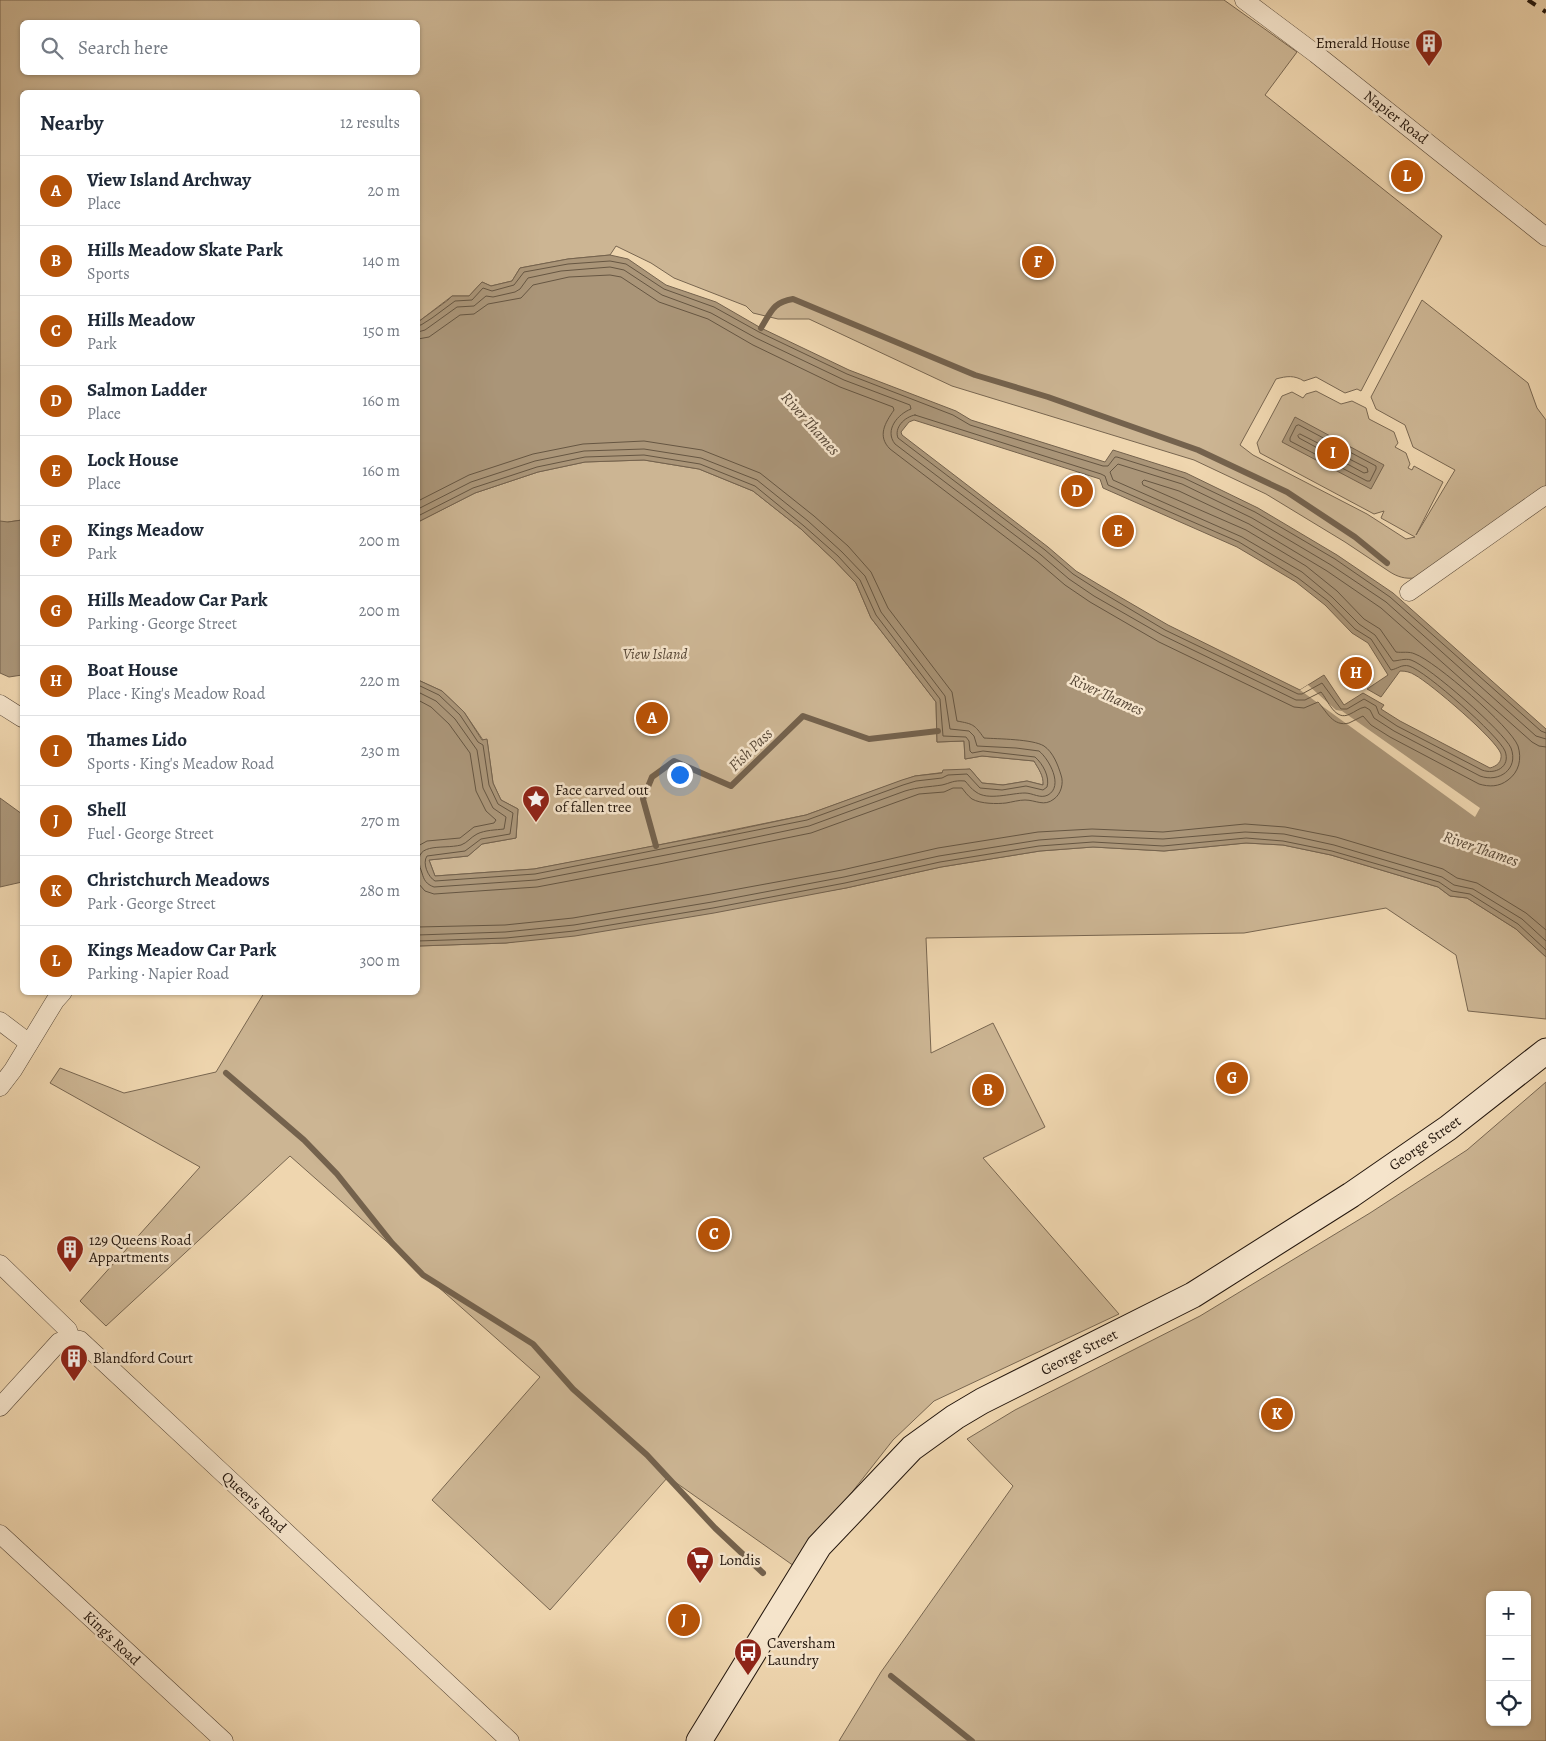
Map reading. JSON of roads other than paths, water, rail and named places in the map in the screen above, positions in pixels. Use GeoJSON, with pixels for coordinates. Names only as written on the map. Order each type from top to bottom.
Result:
{"type":"FeatureCollection","features":[{"type":"Feature","properties":{"kind":"main road","name":"George Street"},"geometry":{"type":"LineString","coordinates":[[699,1741],[819,1546],[912,1448],[955,1417],[982,1401],[1193,1295],[1351,1194],[1448,1128],[1546,1051]]}},
{"type":"Feature","properties":{"kind":"street","name":"Napier Road"},"geometry":{"type":"LineString","coordinates":[[1244,0],[1316,54],[1546,237]]}},
{"type":"Feature","properties":{"kind":"street"},"geometry":{"type":"LineString","coordinates":[[1409,592],[1546,495]]}},
{"type":"Feature","properties":{"kind":"street"},"geometry":{"type":"LineString","coordinates":[[0,704],[20,717]]}},
{"type":"Feature","properties":{"kind":"street"},"geometry":{"type":"LineString","coordinates":[[0,1087],[13,1070],[60,995]]}},
{"type":"Feature","properties":{"kind":"street"},"geometry":{"type":"LineString","coordinates":[[0,1021],[29,1043]]}},
{"type":"Feature","properties":{"kind":"street","name":"Queen's Road"},"geometry":{"type":"LineString","coordinates":[[0,1264],[68,1330],[70,1338],[80,1340],[510,1741]]}},
{"type":"Feature","properties":{"kind":"street"},"geometry":{"type":"LineString","coordinates":[[0,1407],[59,1342],[70,1338]]}},
{"type":"Feature","properties":{"kind":"street","name":"King's Road"},"geometry":{"type":"LineString","coordinates":[[0,1534],[224,1741]]}},
{"type":"Feature","properties":{"kind":"water","name":"River Thames"},"geometry":{"type":"Polygon","coordinates":[[[610,255],[628,259],[666,285],[716,302],[761,328],[849,370],[956,411],[971,420],[1105,462],[1113,450],[1186,473],[1258,508],[1337,555],[1393,593],[1546,729],[1546,957],[1516,929],[1467,898],[1450,896],[1438,887],[1331,855],[1283,845],[1246,843],[1164,851],[1093,847],[1040,851],[941,867],[846,888],[714,913],[575,936],[506,943],[420,946],[420,681],[442,691],[464,712],[482,740],[487,739],[493,783],[501,800],[518,809],[516,838],[482,844],[468,856],[429,860],[435,876],[534,869],[726,832],[806,815],[902,780],[915,776],[942,773],[943,770],[970,769],[982,783],[1003,785],[1027,781],[1043,785],[1042,775],[1034,761],[982,756],[965,759],[964,741],[937,742],[936,702],[871,618],[856,583],[801,529],[753,491],[699,469],[644,460],[585,462],[538,472],[475,493],[420,521],[420,321],[452,296],[469,296],[482,282],[491,286],[512,281],[520,268],[568,259],[610,255]],[[914,420],[909,422],[901,432],[902,435],[1048,547],[1076,571],[1168,625],[1300,690],[1324,675],[1344,705],[1363,693],[1384,705],[1381,709],[1400,721],[1490,768],[1497,765],[1500,761],[1501,754],[1497,747],[1476,725],[1448,700],[1413,674],[1400,671],[1381,697],[1367,689],[1388,675],[1368,643],[1352,633],[1325,605],[1296,582],[1237,547],[1103,488],[1100,479],[914,420]]]}},
{"type":"Feature","properties":{"kind":"water"},"geometry":{"type":"Polygon","coordinates":[[[1295,417],[1384,465],[1371,489],[1282,442],[1295,417]]]}},
{"type":"Feature","properties":{"kind":"water"},"geometry":{"type":"Polygon","coordinates":[[[20,520],[20,675],[9,677],[0,673],[0,521],[20,520]]]}},
{"type":"Feature","properties":{"kind":"water"},"geometry":{"type":"Polygon","coordinates":[[[0,798],[20,813],[20,882],[0,887],[0,798]]]}},
{"type":"Feature","properties":{"kind":"waterway"},"geometry":{"type":"LineString","coordinates":[[761,328],[777,305],[786,300],[793,299],[975,375],[1048,397],[1198,450],[1287,492],[1355,537],[1387,563]]}},
{"type":"Feature","properties":{"kind":"waterway","name":"Fish Pass"},"geometry":{"type":"LineString","coordinates":[[656,846],[643,799],[652,777],[674,761],[731,786],[803,716],[869,739],[938,731]]}},
{"type":"Feature","properties":{"kind":"waterway"},"geometry":{"type":"LineString","coordinates":[[226,1073],[304,1140],[337,1174],[392,1243],[423,1275],[533,1344],[573,1389],[647,1455],[715,1528],[763,1573]]}},
{"type":"Feature","properties":{"kind":"waterway"},"geometry":{"type":"LineString","coordinates":[[891,1676],[972,1741]]}},
{"type":"Feature","properties":{"kind":"railway"},"geometry":{"type":"LineString","coordinates":[[1528,0],[1546,12]]}},
{"type":"Feature","properties":{"kind":"place","name":"Emerald House"},"geometry":{"type":"Point","coordinates":[1429,67]}},
{"type":"Feature","properties":{"kind":"place","name":"Kings Meadow Car Park"},"geometry":{"type":"Point","coordinates":[1407,176]}},
{"type":"Feature","properties":{"kind":"place","name":"Kings Meadow"},"geometry":{"type":"Point","coordinates":[1038,262]}},
{"type":"Feature","properties":{"kind":"place","name":"Thames Lido"},"geometry":{"type":"Point","coordinates":[1333,453]}},
{"type":"Feature","properties":{"kind":"place","name":"Salmon Ladder"},"geometry":{"type":"Point","coordinates":[1077,491]}},
{"type":"Feature","properties":{"kind":"place","name":"Lock House"},"geometry":{"type":"Point","coordinates":[1118,531]}},
{"type":"Feature","properties":{"kind":"place","name":"Boat House"},"geometry":{"type":"Point","coordinates":[1356,673]}},
{"type":"Feature","properties":{"kind":"place","name":"View Island Archway"},"geometry":{"type":"Point","coordinates":[652,718]}},
{"type":"Feature","properties":{"kind":"place","name":"Face carved out of fallen tree"},"geometry":{"type":"Point","coordinates":[536,823]}},
{"type":"Feature","properties":{"kind":"place","name":"Hills Meadow Car Park"},"geometry":{"type":"Point","coordinates":[1232,1078]}},
{"type":"Feature","properties":{"kind":"place","name":"Hills Meadow Skate Park"},"geometry":{"type":"Point","coordinates":[988,1090]}},
{"type":"Feature","properties":{"kind":"place","name":"Hills Meadow"},"geometry":{"type":"Point","coordinates":[714,1234]}},
{"type":"Feature","properties":{"kind":"place","name":"129 Queens Road Appartments"},"geometry":{"type":"Point","coordinates":[70,1273]}},
{"type":"Feature","properties":{"kind":"place","name":"Blandford Court"},"geometry":{"type":"Point","coordinates":[74,1382]}},
{"type":"Feature","properties":{"kind":"place","name":"Christchurch Meadows"},"geometry":{"type":"Point","coordinates":[1277,1414]}},
{"type":"Feature","properties":{"kind":"place","name":"Londis"},"geometry":{"type":"Point","coordinates":[700,1584]}},
{"type":"Feature","properties":{"kind":"place","name":"Shell"},"geometry":{"type":"Point","coordinates":[684,1620]}},
{"type":"Feature","properties":{"kind":"place","name":"Caversham Laundry"},"geometry":{"type":"Point","coordinates":[748,1676]}},
{"type":"Feature","properties":{"kind":"park label","name":"View Island"},"geometry":{"type":"Point","coordinates":[655,654]}}]}
